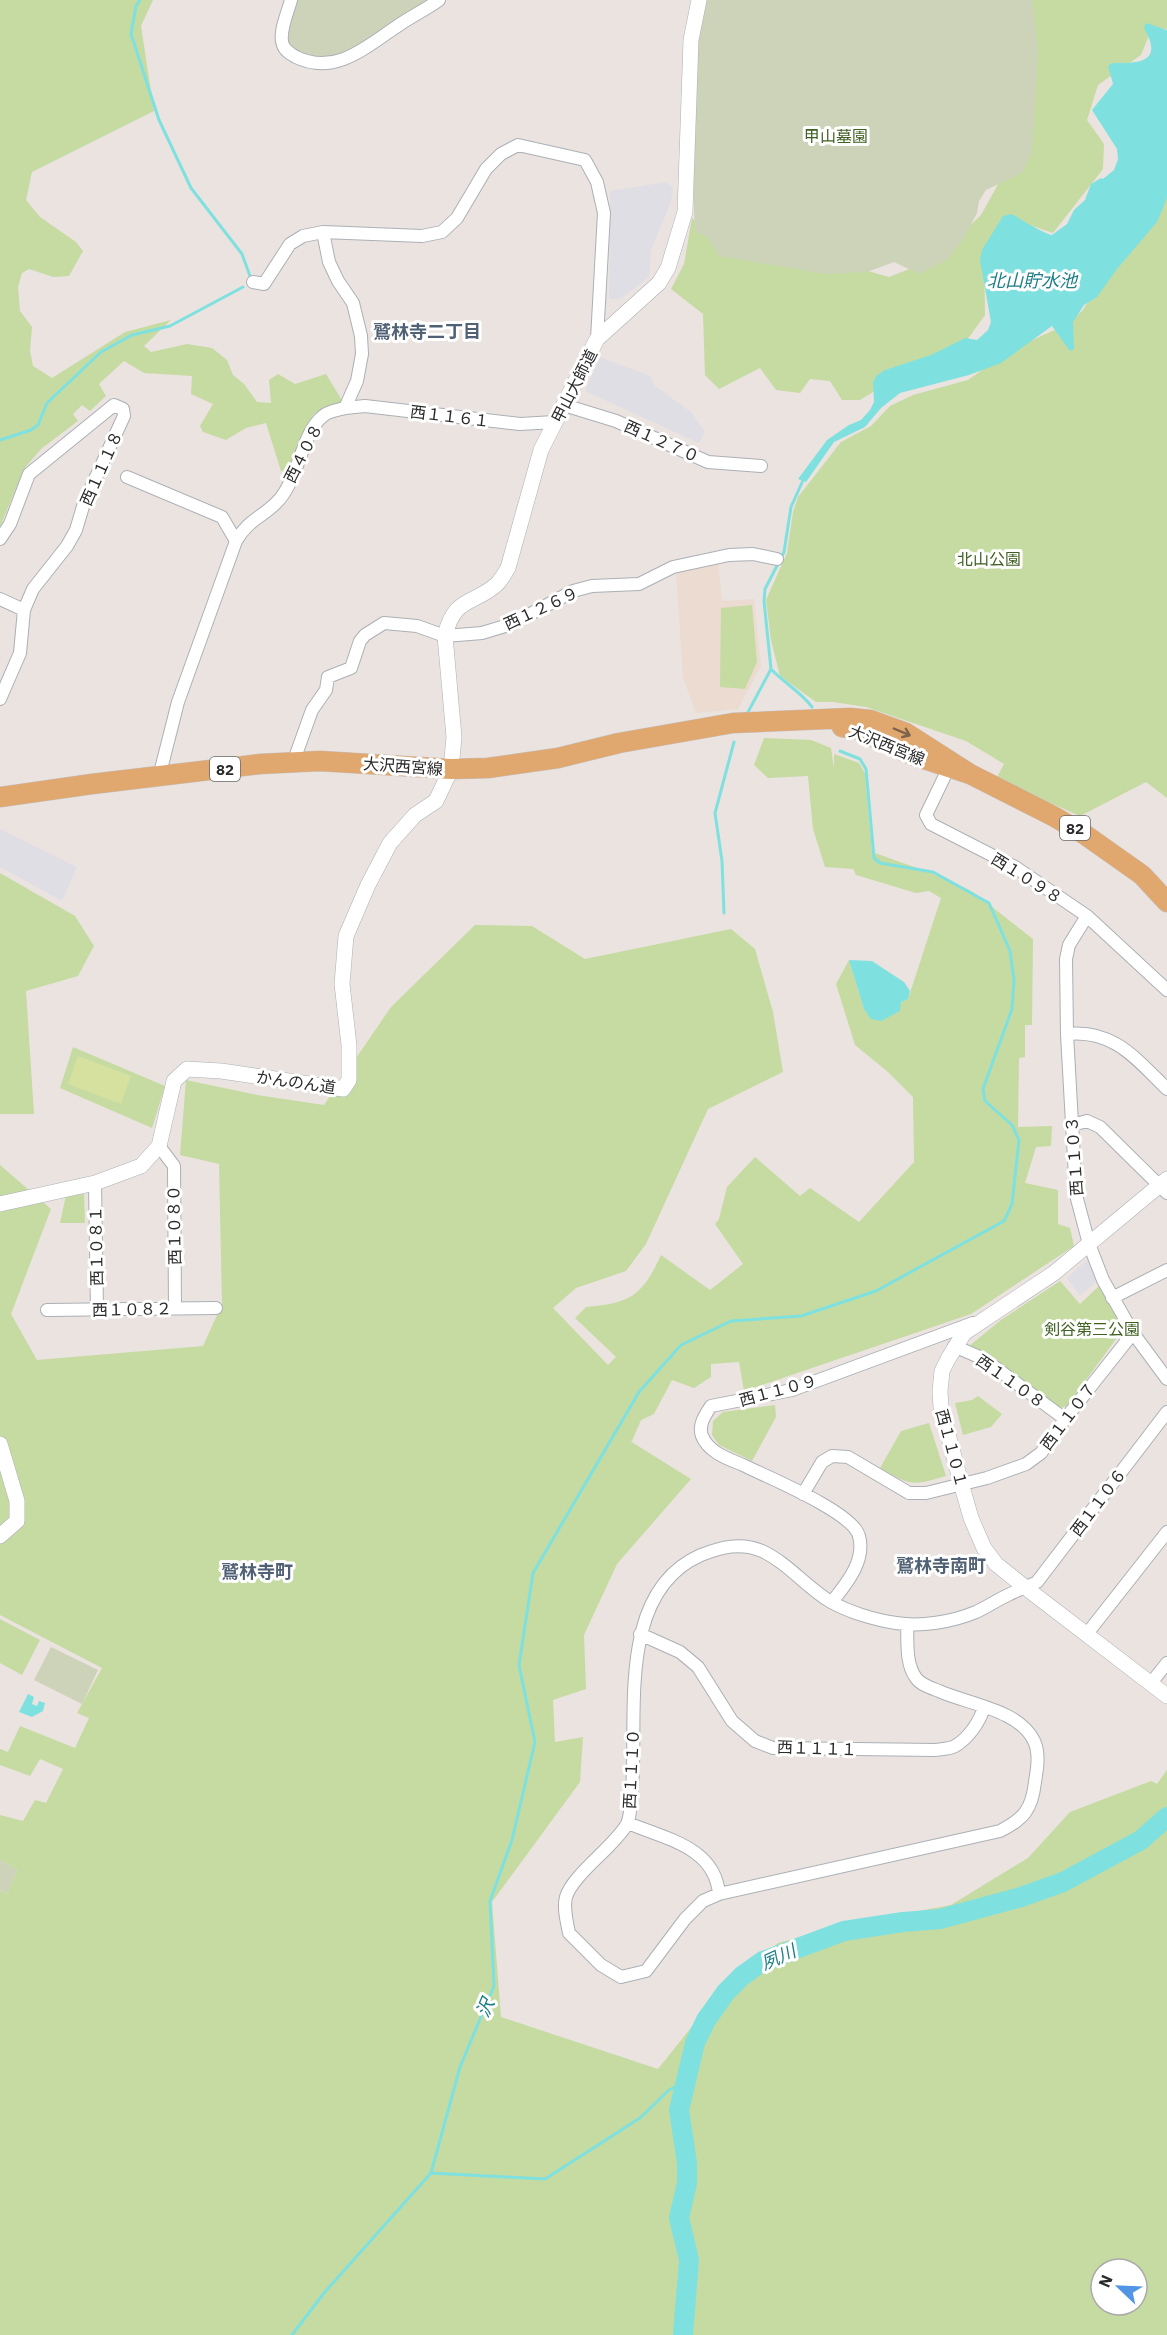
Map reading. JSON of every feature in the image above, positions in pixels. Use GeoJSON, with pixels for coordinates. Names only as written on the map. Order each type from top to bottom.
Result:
{"type":"FeatureCollection","features":[{"type":"Feature","properties":{"kind":"main road","name":"大沢西宮線"},"geometry":{"type":"LineString","coordinates":[[0,797],[260,764],[320,761],[451,769],[488,768],[558,758],[619,743],[733,723],[850,717],[870,720],[906,733],[950,765],[1084,834],[1142,875],[1167,902]]}},
{"type":"Feature","properties":{"kind":"street"},"geometry":{"type":"LineString","coordinates":[[291,0],[282,44],[288,52],[303,60],[324,63],[340,62],[357,54],[439,0]]}},
{"type":"Feature","properties":{"kind":"street","name":"甲山大師道"},"geometry":{"type":"LineString","coordinates":[[445,636],[448,623],[457,610],[467,600],[499,582],[508,568],[540,450],[597,339],[659,283],[668,268],[685,212],[691,40],[699,0]]}},
{"type":"Feature","properties":{"kind":"street"},"geometry":{"type":"LineString","coordinates":[[253,282],[264,284],[290,244],[303,236],[323,232],[422,236],[442,232],[457,218],[486,169],[501,154],[518,145],[585,160],[597,182],[604,213],[597,339]]}},
{"type":"Feature","properties":{"kind":"street"},"geometry":{"type":"LineString","coordinates":[[323,232],[329,262],[338,281],[353,303],[361,336],[362,354],[357,381],[345,408]]}},
{"type":"Feature","properties":{"kind":"street","name":"西１１１８"},"geometry":{"type":"LineString","coordinates":[[0,538],[10,524],[29,474],[114,405],[123,409],[124,417],[84,503],[76,530],[67,546],[33,589],[24,609],[20,653],[0,699]]}},
{"type":"Feature","properties":{"kind":"street","name":"西１２７０"},"geometry":{"type":"LineString","coordinates":[[564,405],[616,421],[708,462],[762,466]]}},
{"type":"Feature","properties":{"kind":"street","name":"西１１６１"},"geometry":{"type":"LineString","coordinates":[[345,408],[365,406],[520,424],[555,422]]}},
{"type":"Feature","properties":{"kind":"street","name":"西４０８"},"geometry":{"type":"LineString","coordinates":[[159,777],[178,702],[236,541],[244,527],[278,502],[297,468],[312,428],[324,415],[345,408]]}},
{"type":"Feature","properties":{"kind":"street"},"geometry":{"type":"LineString","coordinates":[[127,477],[214,513],[222,518],[236,541]]}},
{"type":"Feature","properties":{"kind":"street","name":"西１２６９"},"geometry":{"type":"LineString","coordinates":[[445,636],[482,633],[512,624],[573,591],[592,586],[639,584],[673,567],[729,555],[753,554],[777,559]]}},
{"type":"Feature","properties":{"kind":"street"},"geometry":{"type":"LineString","coordinates":[[0,599],[24,609]]}},
{"type":"Feature","properties":{"kind":"street"},"geometry":{"type":"LineString","coordinates":[[293,763],[312,710],[326,690],[328,677],[351,668],[360,641],[384,623],[417,626],[445,636],[454,737],[451,769]]}},
{"type":"Feature","properties":{"kind":"street","name":"西１０９８"},"geometry":{"type":"LineString","coordinates":[[950,765],[926,815],[931,824],[1015,867],[1087,916],[1167,990]]}},
{"type":"Feature","properties":{"kind":"street","name":"かんのん道"},"geometry":{"type":"LineString","coordinates":[[0,1204],[95,1183],[141,1167],[159,1146],[174,1081],[187,1069],[221,1071],[343,1089],[349,1080],[349,1045],[342,984],[346,936],[368,885],[390,843],[415,816],[436,801],[451,769]]}},
{"type":"Feature","properties":{"kind":"street","name":"西１１０３"},"geometry":{"type":"LineString","coordinates":[[1087,916],[1067,952],[1067,1034],[1076,1195],[1089,1244],[1103,1280],[1133,1333],[1167,1379]]}},
{"type":"Feature","properties":{"kind":"street"},"geometry":{"type":"LineString","coordinates":[[1067,1034],[1083,1032],[1107,1038],[1130,1054],[1167,1089]]}},
{"type":"Feature","properties":{"kind":"street"},"geometry":{"type":"LineString","coordinates":[[1072,1125],[1087,1121],[1100,1127],[1165,1186]]}},
{"type":"Feature","properties":{"kind":"street","name":"西１０８０"},"geometry":{"type":"LineString","coordinates":[[159,1146],[174,1166],[176,1308]]}},
{"type":"Feature","properties":{"kind":"street","name":"西１０８１"},"geometry":{"type":"LineString","coordinates":[[95,1183],[97,1310]]}},
{"type":"Feature","properties":{"kind":"street","name":"西１１０１"},"geometry":{"type":"LineString","coordinates":[[1165,1186],[1054,1273],[964,1333],[954,1346],[942,1371],[940,1400],[971,1518],[984,1548],[996,1564],[1167,1696]]}},
{"type":"Feature","properties":{"kind":"street"},"geometry":{"type":"LineString","coordinates":[[1112,1298],[1167,1270]]}},
{"type":"Feature","properties":{"kind":"street","name":"西１０８２"},"geometry":{"type":"LineString","coordinates":[[47,1310],[216,1308]]}},
{"type":"Feature","properties":{"kind":"street","name":"西１１０９"},"geometry":{"type":"LineString","coordinates":[[803,1494],[715,1452],[702,1436],[702,1422],[711,1406],[792,1390],[985,1318]]}},
{"type":"Feature","properties":{"kind":"street","name":"西１１０７"},"geometry":{"type":"LineString","coordinates":[[803,1494],[822,1462],[832,1456],[848,1457],[909,1493],[926,1492],[987,1478],[1034,1460],[1133,1333]]}},
{"type":"Feature","properties":{"kind":"street","name":"西１１０８"},"geometry":{"type":"LineString","coordinates":[[954,1346],[984,1359],[1065,1419]]}},
{"type":"Feature","properties":{"kind":"street","name":"西１１０６"},"geometry":{"type":"LineString","coordinates":[[1026,1588],[1037,1582],[1167,1412]]}},
{"type":"Feature","properties":{"kind":"street"},"geometry":{"type":"LineString","coordinates":[[0,1444],[17,1501],[17,1521],[0,1536]]}},
{"type":"Feature","properties":{"kind":"street"},"geometry":{"type":"LineString","coordinates":[[803,1494],[848,1519],[859,1536],[860,1556],[851,1577],[832,1602]]}},
{"type":"Feature","properties":{"kind":"street"},"geometry":{"type":"LineString","coordinates":[[1086,1635],[1167,1532]]}},
{"type":"Feature","properties":{"kind":"street","name":"西１１１０"},"geometry":{"type":"LineString","coordinates":[[908,1624],[909,1667],[916,1679],[946,1694],[1017,1720],[1034,1741],[1038,1764],[1033,1800],[1024,1815],[1000,1831],[719,1894],[703,1901],[685,1919],[646,1971],[621,1977],[601,1965],[569,1933],[566,1897],[575,1882],[628,1823],[632,1788],[636,1652],[640,1634],[649,1609],[668,1580],[690,1560],[722,1547],[739,1545],[761,1551],[775,1558],[832,1602],[872,1617],[908,1624],[933,1623],[958,1618],[1026,1588]]}},
{"type":"Feature","properties":{"kind":"street","name":"西１１１１"},"geometry":{"type":"LineString","coordinates":[[640,1634],[680,1652],[698,1667],[732,1721],[755,1741],[773,1748],[936,1750],[955,1746],[973,1729],[984,1707]]}},
{"type":"Feature","properties":{"kind":"street"},"geometry":{"type":"LineString","coordinates":[[1151,1683],[1167,1663]]}},
{"type":"Feature","properties":{"kind":"street"},"geometry":{"type":"LineString","coordinates":[[628,1823],[696,1852],[708,1862],[717,1879],[719,1894]]}},
{"type":"Feature","properties":{"kind":"shaded area"},"geometry":{"type":"Polygon","coordinates":[[[666,182],[673,188],[671,202],[651,250],[649,277],[621,299],[609,299],[610,191],[666,182]]]}},
{"type":"Feature","properties":{"kind":"shaded area"},"geometry":{"type":"Polygon","coordinates":[[[600,357],[650,376],[655,386],[691,412],[705,432],[699,443],[585,391],[600,357]]]}},
{"type":"Feature","properties":{"kind":"shaded area"},"geometry":{"type":"Polygon","coordinates":[[[718,563],[722,601],[754,599],[761,666],[738,709],[696,713],[683,677],[676,570],[718,563]]]}},
{"type":"Feature","properties":{"kind":"shaded area"},"geometry":{"type":"Polygon","coordinates":[[[0,829],[77,867],[62,901],[0,867],[0,829]]]}},
{"type":"Feature","properties":{"kind":"shaded area"},"geometry":{"type":"Polygon","coordinates":[[[1089,1258],[1098,1280],[1080,1296],[1067,1278],[1089,1258]]]}},
{"type":"Feature","properties":{"kind":"green space"},"geometry":{"type":"Polygon","coordinates":[[[0,0],[153,0],[141,26],[154,111],[32,172],[26,200],[40,217],[76,242],[83,251],[69,276],[53,277],[29,269],[22,273],[18,287],[20,311],[32,327],[30,351],[33,366],[52,378],[125,332],[171,320],[144,346],[151,352],[187,344],[212,348],[227,360],[233,375],[244,384],[257,402],[271,403],[269,380],[278,374],[295,384],[326,374],[343,402],[314,414],[307,424],[294,473],[281,471],[266,423],[246,428],[226,440],[203,432],[200,426],[213,404],[191,394],[192,376],[144,373],[124,361],[99,384],[106,396],[90,411],[82,405],[73,414],[78,421],[41,449],[24,469],[0,527],[0,0]]]}},
{"type":"Feature","properties":{"kind":"green space"},"geometry":{"type":"Polygon","coordinates":[[[295,0],[432,0],[360,47],[339,56],[319,59],[301,56],[286,43],[295,0]]]}},
{"type":"Feature","properties":{"kind":"green space","name":"甲山墓園"},"geometry":{"type":"Polygon","coordinates":[[[705,0],[1032,0],[1038,51],[1032,153],[1022,173],[986,190],[964,238],[947,260],[919,274],[894,262],[867,272],[825,274],[719,256],[706,236],[695,232],[694,176],[698,52],[705,0]]]}},
{"type":"Feature","properties":{"kind":"green space"},"geometry":{"type":"Polygon","coordinates":[[[1020,0],[1167,0],[1167,29],[1152,28],[1141,55],[1098,85],[1087,120],[1104,144],[1103,169],[1053,233],[1012,219],[984,248],[985,315],[959,351],[919,364],[860,400],[842,400],[830,381],[810,379],[800,393],[776,390],[760,368],[719,389],[705,375],[703,314],[671,289],[684,264],[692,218],[711,236],[847,265],[889,277],[935,259],[981,215],[1022,141],[1020,0]]]}},
{"type":"Feature","properties":{"kind":"green space","name":"北山公園"},"geometry":{"type":"Polygon","coordinates":[[[1167,185],[1167,798],[1146,782],[1080,816],[996,779],[1004,764],[966,741],[866,707],[816,702],[780,676],[771,640],[766,600],[787,553],[793,512],[798,497],[841,442],[871,426],[890,406],[913,395],[968,380],[1012,349],[1066,325],[1082,311],[1167,185]]]}},
{"type":"Feature","properties":{"kind":"green space"},"geometry":{"type":"Polygon","coordinates":[[[752,605],[757,662],[745,689],[720,687],[721,608],[752,605]]]}},
{"type":"Feature","properties":{"kind":"green space"},"geometry":{"type":"Polygon","coordinates":[[[764,738],[811,740],[831,748],[834,769],[834,754],[859,763],[865,773],[872,852],[945,878],[973,892],[1033,939],[1032,1025],[1025,1025],[1025,1057],[1019,1058],[1018,1127],[1052,1126],[1051,1146],[1036,1147],[1025,1183],[1058,1190],[1058,1224],[1070,1228],[1074,1246],[971,1314],[744,1391],[739,1362],[711,1364],[711,1377],[694,1388],[672,1380],[654,1414],[641,1420],[630,1441],[691,1479],[617,1564],[584,1635],[586,1689],[553,1700],[555,1742],[583,1737],[580,1782],[492,1902],[501,2017],[658,2069],[726,1984],[778,1943],[849,1924],[951,1905],[1028,1858],[1070,1812],[1151,1781],[1157,1784],[1167,1770],[1167,2335],[0,2335],[0,1890],[7,1894],[17,1870],[0,1860],[0,1815],[23,1821],[35,1800],[46,1803],[63,1769],[40,1759],[30,1776],[0,1765],[0,1749],[8,1752],[20,1726],[75,1748],[89,1718],[77,1713],[102,1668],[0,1615],[0,1165],[51,1209],[11,1314],[37,1360],[203,1346],[222,1304],[219,1164],[180,1155],[186,1080],[257,1095],[324,1105],[391,1007],[475,925],[532,926],[585,959],[731,929],[755,949],[773,1012],[783,1072],[708,1109],[646,1244],[626,1271],[576,1288],[553,1308],[608,1365],[616,1357],[575,1318],[586,1307],[614,1303],[633,1295],[648,1280],[661,1255],[710,1290],[743,1264],[715,1224],[719,1219],[727,1187],[755,1157],[800,1196],[810,1188],[859,1222],[914,1162],[913,1097],[888,1072],[855,1045],[836,984],[849,960],[864,1009],[908,999],[941,898],[929,891],[916,893],[856,875],[853,869],[825,867],[813,829],[808,776],[768,778],[754,765],[764,738]]]}},
{"type":"Feature","properties":{"kind":"green space"},"geometry":{"type":"Polygon","coordinates":[[[0,873],[75,916],[94,946],[78,976],[26,991],[34,1114],[0,1114],[0,873]]]}},
{"type":"Feature","properties":{"kind":"green space"},"geometry":{"type":"Polygon","coordinates":[[[73,1047],[165,1086],[152,1128],[60,1088],[73,1047]]]}},
{"type":"Feature","properties":{"kind":"green space"},"geometry":{"type":"Polygon","coordinates":[[[78,1056],[131,1076],[121,1104],[68,1084],[78,1056]]]}},
{"type":"Feature","properties":{"kind":"green space"},"geometry":{"type":"Polygon","coordinates":[[[84,1194],[85,1223],[60,1223],[66,1195],[84,1194]]]}},
{"type":"Feature","properties":{"kind":"green space","name":"剣谷第三公園"},"geometry":{"type":"Polygon","coordinates":[[[1060,1281],[1080,1304],[1099,1286],[1124,1328],[1067,1406],[1060,1408],[988,1354],[968,1347],[1001,1320],[1060,1281]]]}},
{"type":"Feature","properties":{"kind":"green space"},"geometry":{"type":"Polygon","coordinates":[[[978,1396],[1002,1414],[991,1427],[963,1435],[955,1403],[972,1400],[978,1396]]]}},
{"type":"Feature","properties":{"kind":"green space"},"geometry":{"type":"Polygon","coordinates":[[[775,1405],[776,1417],[752,1461],[719,1445],[712,1435],[713,1421],[723,1412],[775,1405]]]}},
{"type":"Feature","properties":{"kind":"green space"},"geometry":{"type":"Polygon","coordinates":[[[929,1423],[946,1476],[918,1483],[906,1481],[880,1468],[901,1431],[929,1423]]]}},
{"type":"Feature","properties":{"kind":"green space"},"geometry":{"type":"Polygon","coordinates":[[[0,1619],[40,1640],[22,1675],[0,1663],[0,1619]]]}},
{"type":"Feature","properties":{"kind":"green space"},"geometry":{"type":"Polygon","coordinates":[[[51,1647],[98,1670],[82,1704],[34,1680],[51,1647]]]}},
{"type":"Feature","properties":{"kind":"green space"},"geometry":{"type":"Polygon","coordinates":[[[0,1860],[17,1870],[7,1894],[0,1890],[0,1860]]]}},
{"type":"Feature","properties":{"kind":"water","name":"北山貯水池"},"geometry":{"type":"Polygon","coordinates":[[[1146,23],[1167,30],[1167,198],[1157,222],[1117,269],[1097,297],[1084,305],[1073,322],[1074,349],[1070,351],[1052,326],[1001,363],[969,375],[900,393],[881,408],[865,427],[834,442],[806,482],[798,479],[827,440],[861,420],[870,410],[874,402],[873,383],[876,376],[885,370],[931,355],[965,338],[977,340],[988,330],[991,322],[980,260],[982,250],[1003,216],[1012,214],[1052,235],[1067,224],[1074,210],[1085,200],[1091,184],[1103,179],[1114,170],[1118,159],[1117,149],[1092,110],[1113,84],[1108,66],[1112,63],[1146,59],[1150,54],[1151,48],[1144,28],[1146,23]]]}},
{"type":"Feature","properties":{"kind":"water"},"geometry":{"type":"Polygon","coordinates":[[[849,960],[872,961],[904,982],[910,991],[908,999],[901,1002],[900,1011],[881,1021],[871,1019],[864,1009],[849,960]]]}},
{"type":"Feature","properties":{"kind":"water"},"geometry":{"type":"Polygon","coordinates":[[[28,1694],[34,1697],[32,1704],[37,1706],[39,1701],[45,1703],[43,1711],[32,1717],[19,1712],[28,1694]]]}},
{"type":"Feature","properties":{"kind":"waterway"},"geometry":{"type":"LineString","coordinates":[[140,0],[136,6],[131,34],[159,120],[191,188],[242,254],[250,276]]}},
{"type":"Feature","properties":{"kind":"waterway"},"geometry":{"type":"LineString","coordinates":[[0,440],[31,430],[38,425],[47,403],[101,352],[132,335],[170,326],[243,287]]}},
{"type":"Feature","properties":{"kind":"waterway"},"geometry":{"type":"LineString","coordinates":[[747,714],[771,669],[764,601],[765,589],[784,552],[791,507],[804,478]]}},
{"type":"Feature","properties":{"kind":"waterway"},"geometry":{"type":"LineString","coordinates":[[771,669],[812,707]]}},
{"type":"Feature","properties":{"kind":"waterway"},"geometry":{"type":"LineString","coordinates":[[724,913],[722,861],[715,813],[734,742]]}},
{"type":"Feature","properties":{"kind":"waterway"},"geometry":{"type":"LineString","coordinates":[[292,2335],[324,2293],[431,2173],[460,2067],[494,1986],[490,1901],[512,1840],[535,1742],[519,1665],[533,1573],[639,1392],[681,1345],[731,1321],[801,1316],[876,1291],[1004,1221],[1012,1204],[1019,1140],[1012,1125],[985,1101],[983,1089],[1012,1009],[1014,980],[1010,951],[989,903],[933,872],[880,863],[874,858],[866,769],[860,759],[840,751]]}},
{"type":"Feature","properties":{"kind":"waterway","name":"夙川"},"geometry":{"type":"LineString","coordinates":[[683,2335],[689,2260],[679,2218],[687,2183],[687,2163],[679,2110],[695,2043],[706,2020],[726,1992],[742,1976],[763,1961],[844,1931],[940,1919],[1021,1897],[1063,1882],[1141,1840],[1167,1817]]}},
{"type":"Feature","properties":{"kind":"waterway","name":"沢"},"geometry":{"type":"LineString","coordinates":[[431,2173],[545,2179],[640,2118],[669,2090],[685,2082]]}},
{"type":"Feature","properties":{"kind":"district","name":"鷲林寺二丁目"},"geometry":{"type":"Point","coordinates":[427,331]}},
{"type":"Feature","properties":{"kind":"district","name":"鷲林寺南町"},"geometry":{"type":"Point","coordinates":[941,1565]}},
{"type":"Feature","properties":{"kind":"district","name":"鷲林寺町"},"geometry":{"type":"Point","coordinates":[257,1571]}}]}
